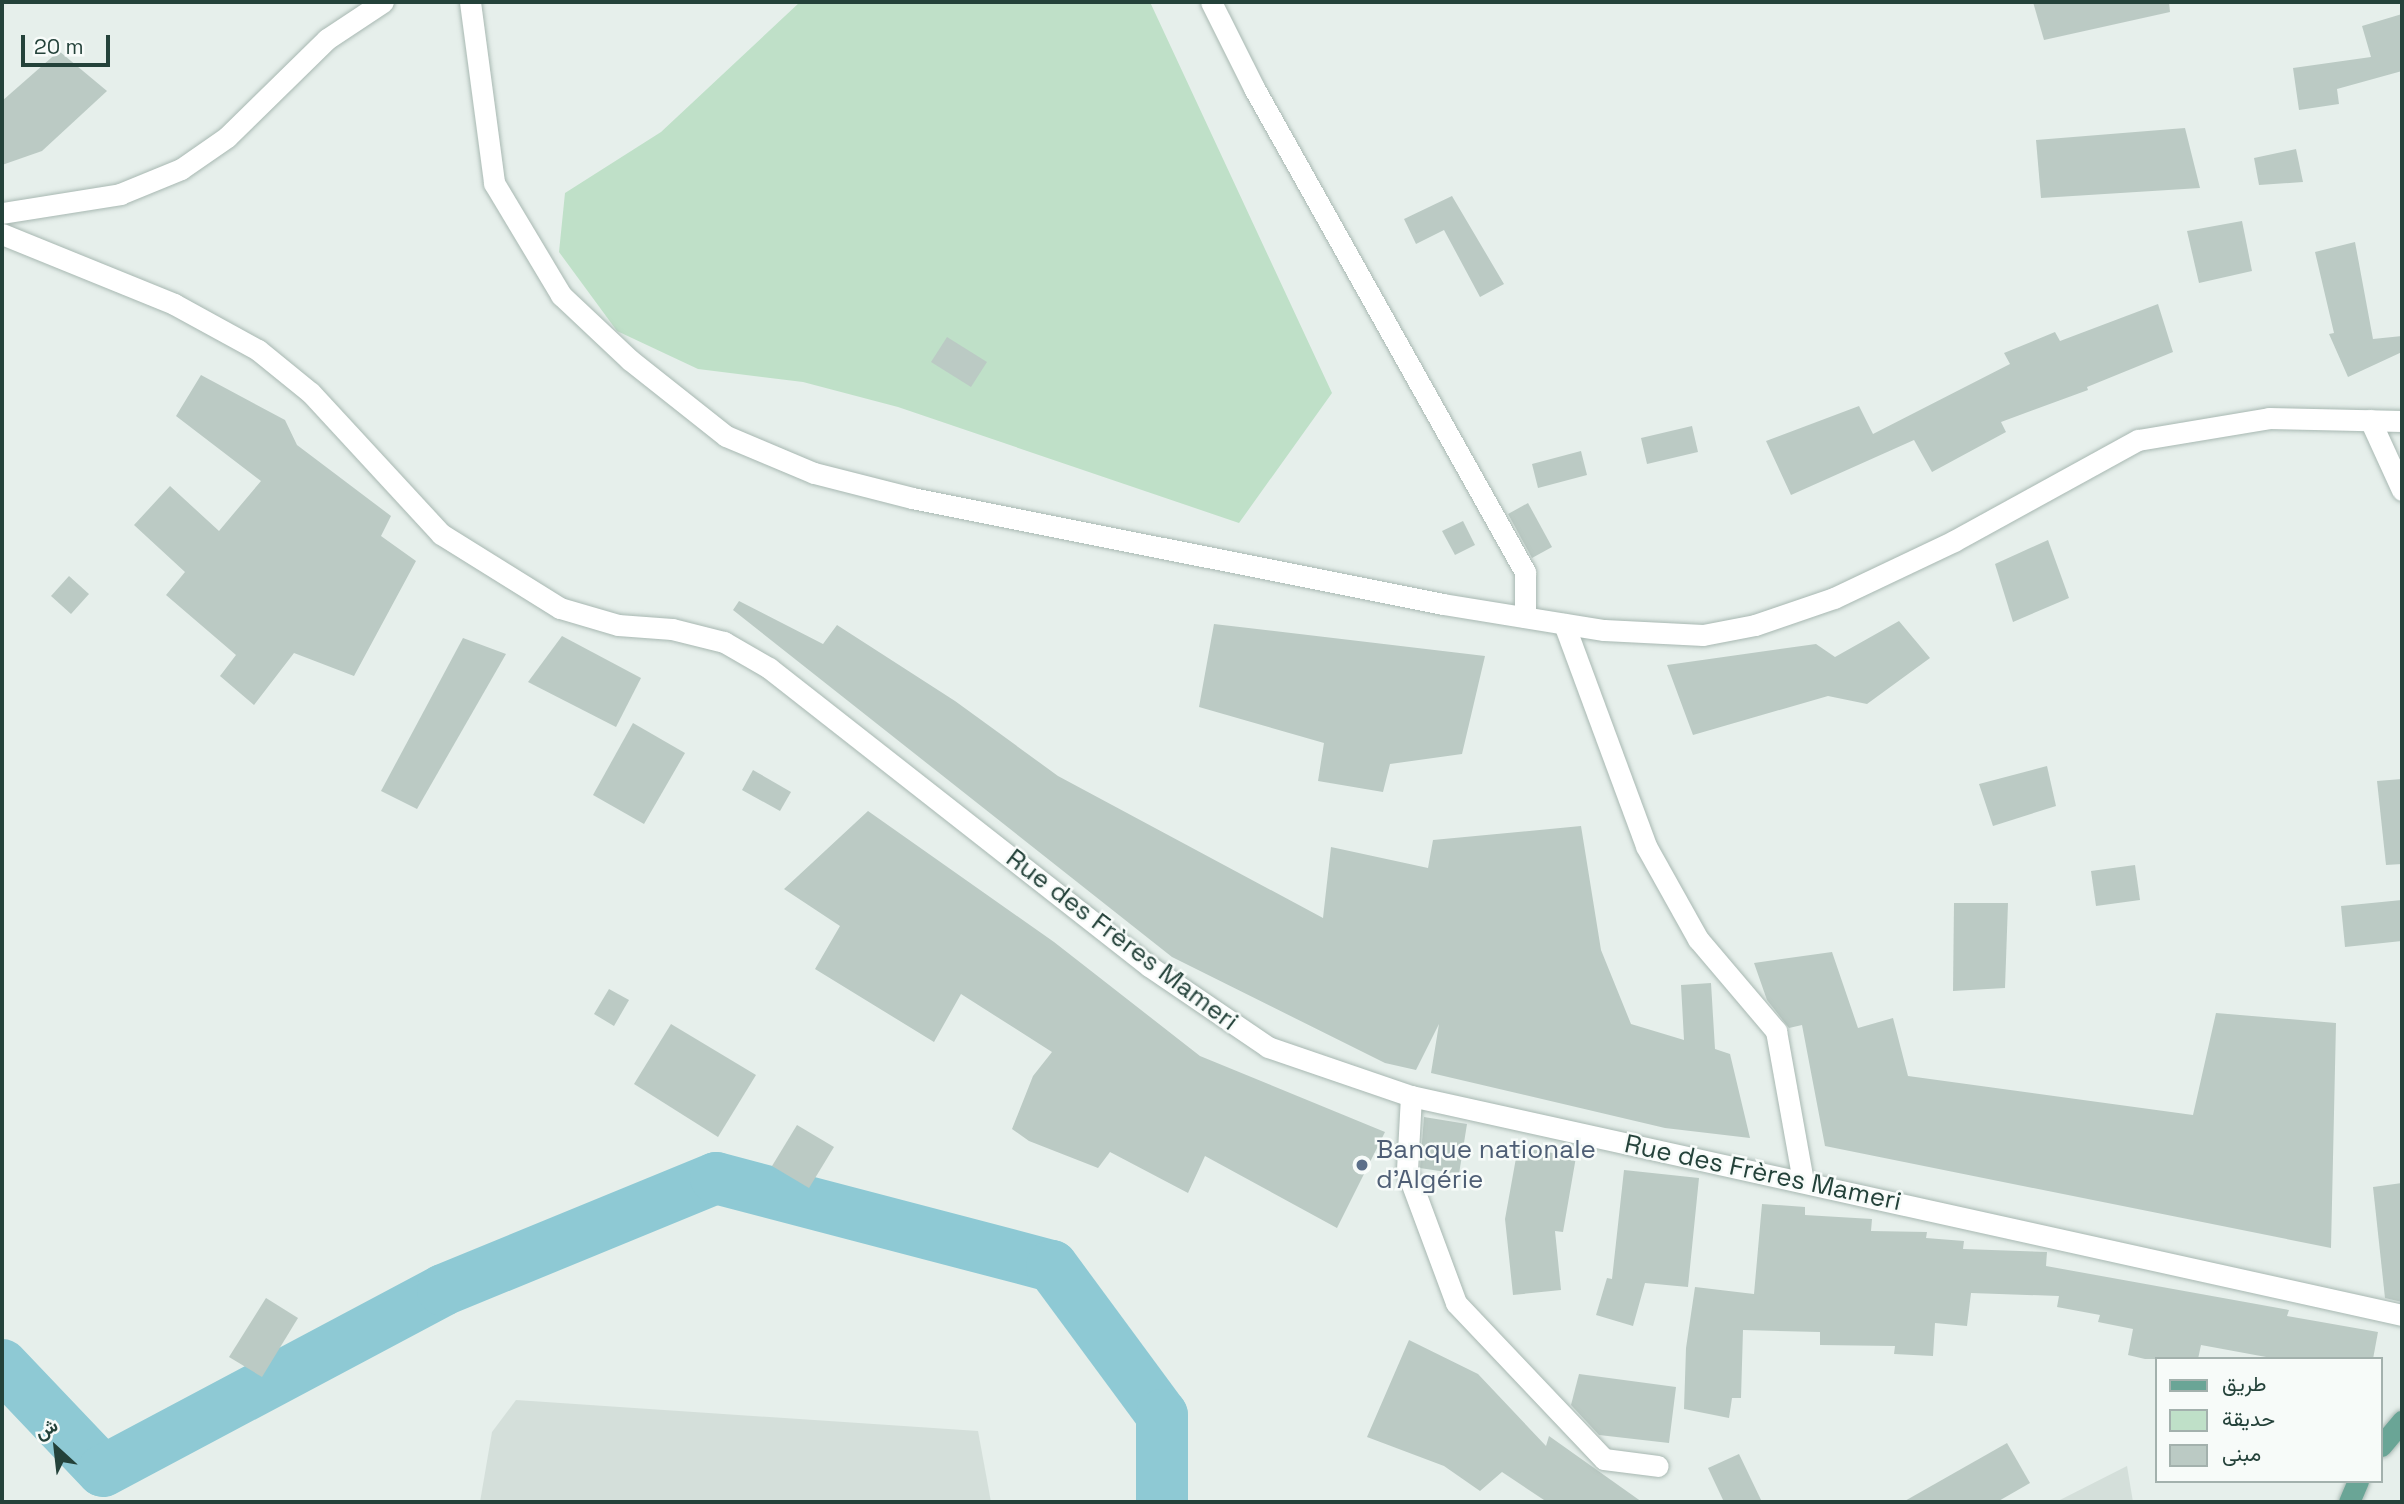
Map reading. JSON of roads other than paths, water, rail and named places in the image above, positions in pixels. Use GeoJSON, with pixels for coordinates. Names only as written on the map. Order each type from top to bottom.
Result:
{"type":"FeatureCollection","features":[{"type":"Feature","properties":{"kind":"main road"},"geometry":{"type":"LineString","coordinates":[[2383,1444],[2402,1421]]}},
{"type":"Feature","properties":{"kind":"main road"},"geometry":{"type":"LineString","coordinates":[[2348,1502],[2357,1483]]}},
{"type":"Feature","properties":{"kind":"street"},"geometry":{"type":"LineString","coordinates":[[2,213],[120,194],[181,169],[227,137],[327,38],[383,2]]}},
{"type":"Feature","properties":{"kind":"street"},"geometry":{"type":"LineString","coordinates":[[470,2],[494,183],[531,250],[561,295],[630,360],[726,436],[814,473],[912,498],[1205,559],[1564,624],[1604,630],[1703,635],[1755,625],[1835,598],[1954,541],[2138,440],[2269,418],[2402,421]]}},
{"type":"Feature","properties":{"kind":"street"},"geometry":{"type":"LineString","coordinates":[[1211,2],[1254,88],[1525,572],[1525,617]]}},
{"type":"Feature","properties":{"kind":"street","name":"Rue des Frères Mameri"},"geometry":{"type":"LineString","coordinates":[[2,234],[174,304],[258,350],[310,393],[441,534],[560,608],[618,625],[672,629],[724,642],[769,668],[1149,966],[1268,1047],[1411,1096],[2402,1315]]}},
{"type":"Feature","properties":{"kind":"street"},"geometry":{"type":"LineString","coordinates":[[2370,420],[2402,490]]}},
{"type":"Feature","properties":{"kind":"street"},"geometry":{"type":"LineString","coordinates":[[1564,624],[1646,846],[1698,939],[1776,1031],[1803,1181]]}},
{"type":"Feature","properties":{"kind":"street"},"geometry":{"type":"LineString","coordinates":[[1411,1096],[1407,1171],[1456,1303],[1604,1459],[1658,1466]]}},
{"type":"Feature","properties":{"kind":"waterway"},"geometry":{"type":"LineString","coordinates":[[2,1365],[103,1471],[443,1290],[716,1178],[1052,1266],[1162,1415],[1162,1502]]}},
{"type":"Feature","properties":{"kind":"place","name":"Banque nationale d'Algérie"},"geometry":{"type":"Point","coordinates":[1362,1165]}}]}
